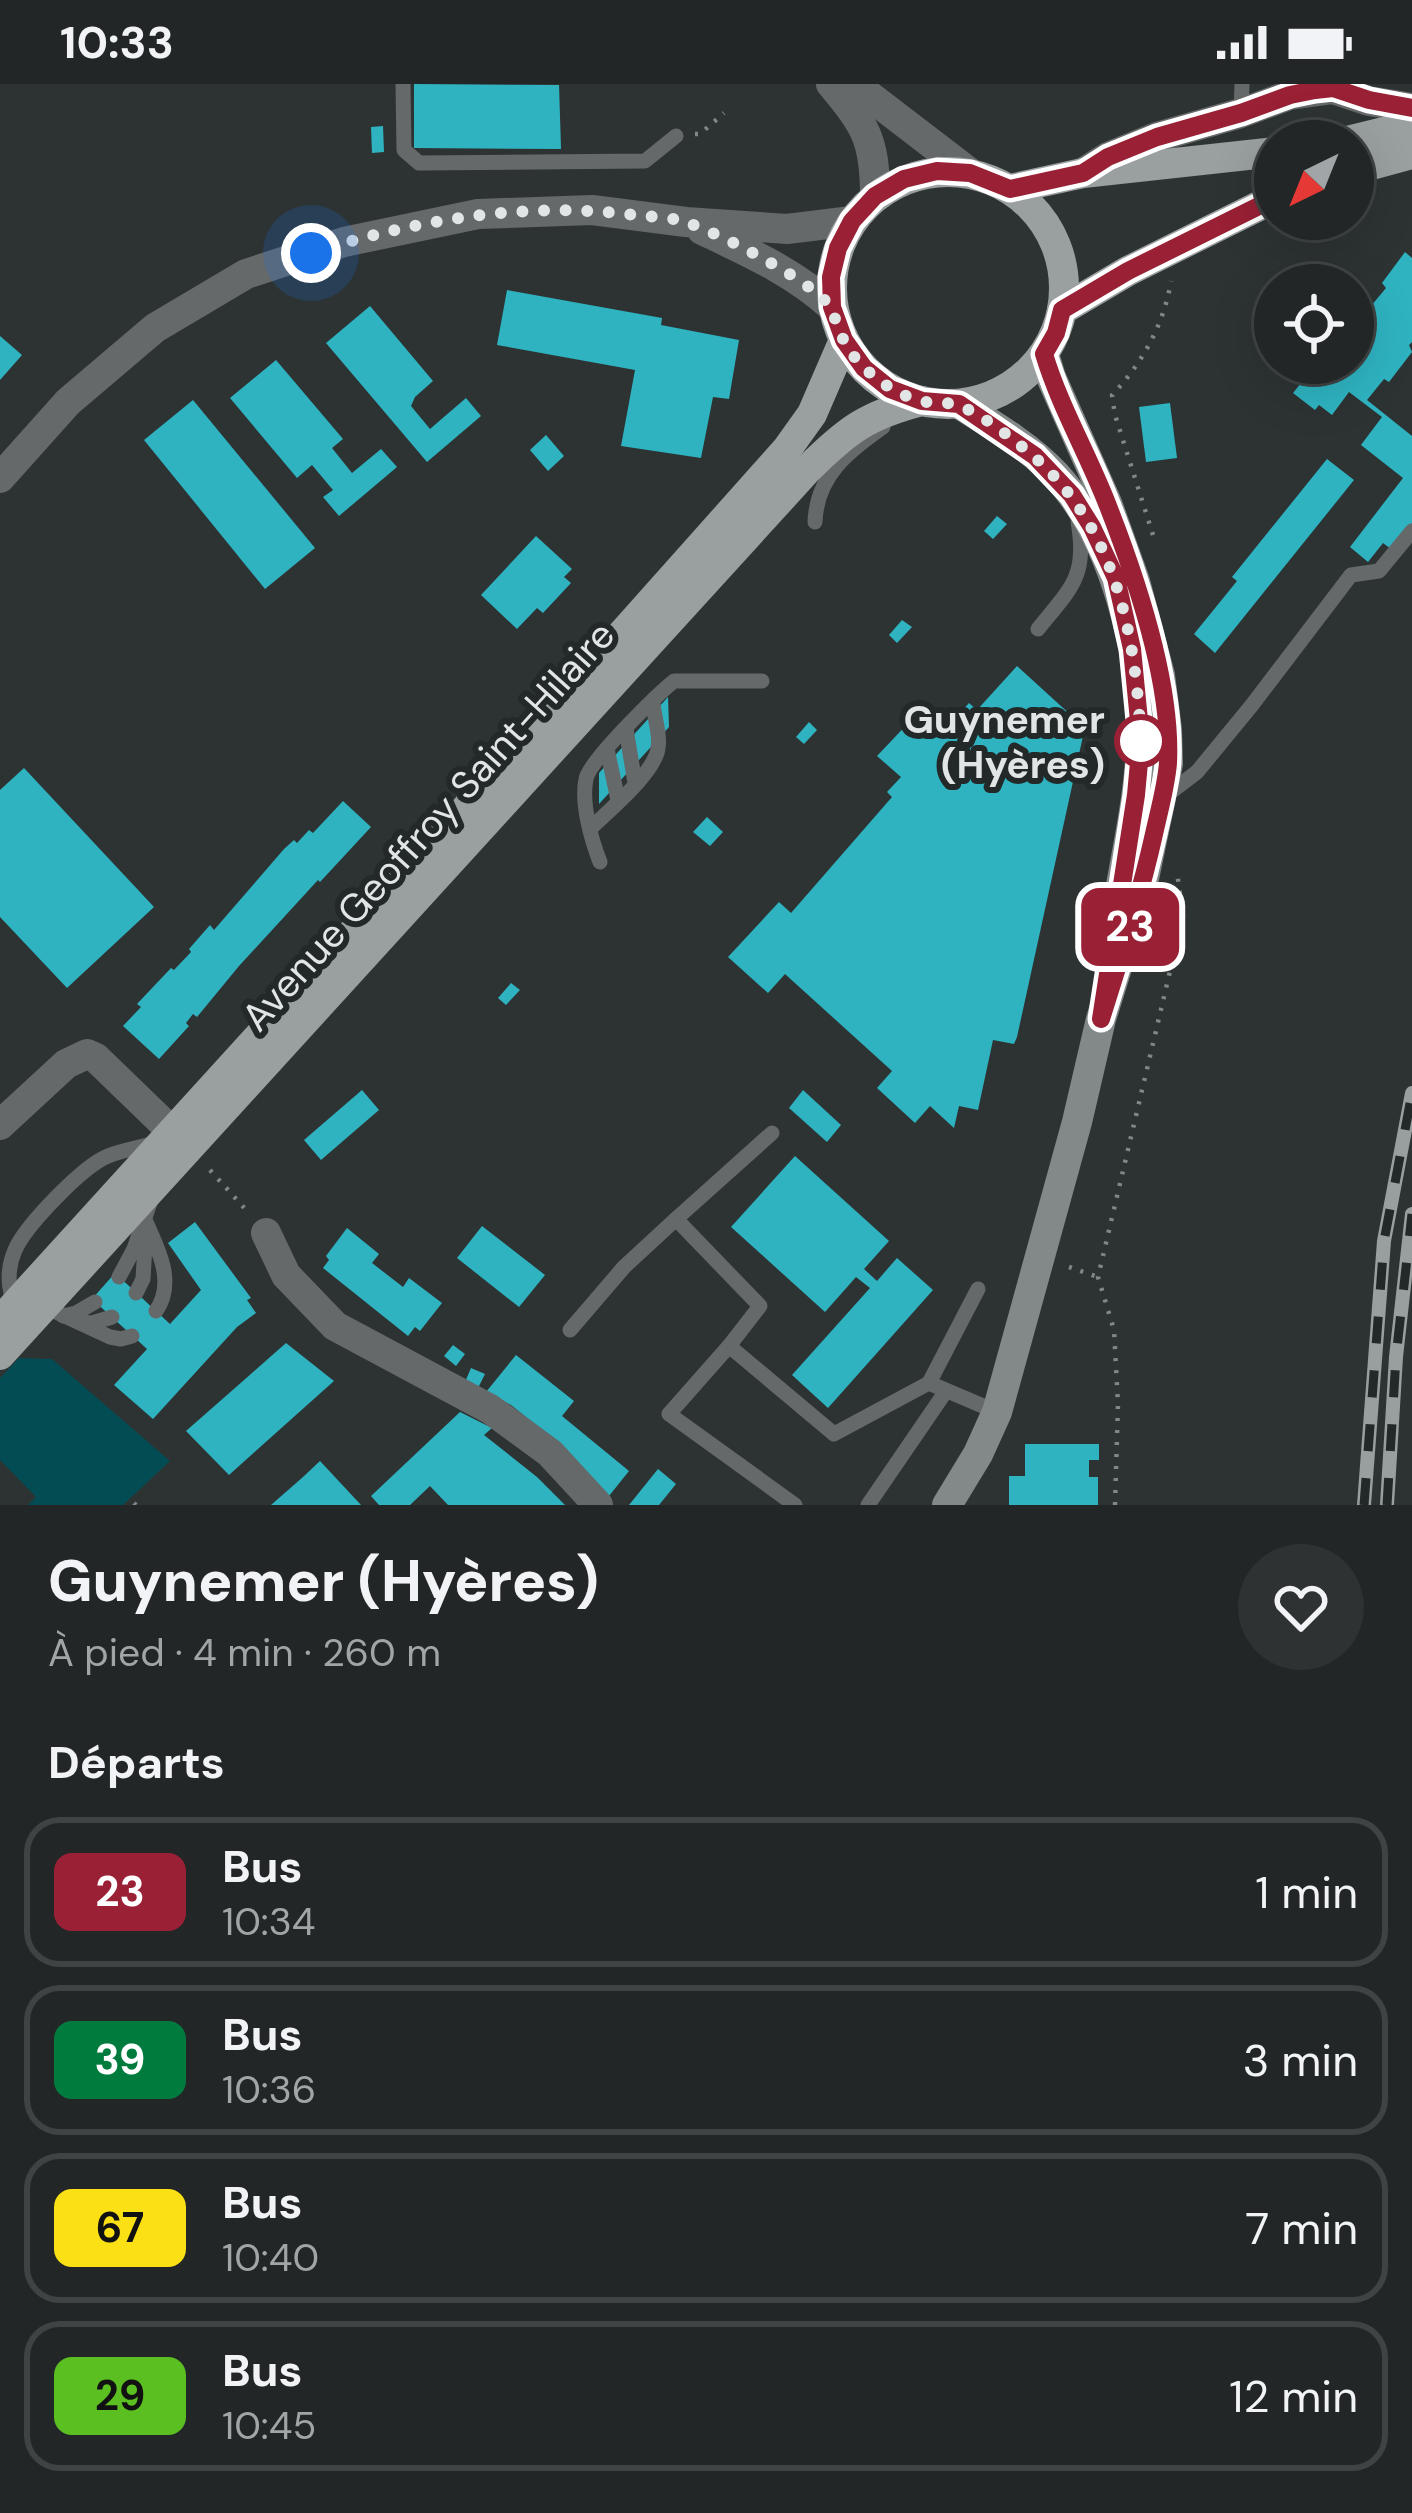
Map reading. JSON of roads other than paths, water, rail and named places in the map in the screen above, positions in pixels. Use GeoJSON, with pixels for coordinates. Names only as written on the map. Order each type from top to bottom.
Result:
{"type":"FeatureCollection","features":[{"type":"Feature","properties":{"kind":"main road"},"geometry":{"type":"LineString","coordinates":[[1374,134],[1412,125]]}},
{"type":"Feature","properties":{"kind":"main road"},"geometry":{"type":"LineString","coordinates":[[1010,189],[1083,173],[1254,154]]}},
{"type":"Feature","properties":{"kind":"main road"},"geometry":{"type":"LineString","coordinates":[[1374,164],[1412,154]]}},
{"type":"Feature","properties":{"kind":"main road"},"geometry":{"type":"LineString","coordinates":[[937,171],[970,173],[1010,189],[1036,212],[1055,242],[1064,276],[1062,310],[1044,354],[1021,379],[992,396],[959,404],[922,401],[890,389],[864,368],[844,340],[832,307],[831,277],[838,248],[852,221],[875,196],[904,179],[937,171]]}},
{"type":"Feature","properties":{"kind":"main road"},"geometry":{"type":"LineString","coordinates":[[1062,310],[1128,271],[1254,208]]}},
{"type":"Feature","properties":{"kind":"main road","name":"Avenue Geoffroy Saint-Hilaire"},"geometry":{"type":"LineString","coordinates":[[176,1144],[787,449],[812,414],[844,340]]}},
{"type":"Feature","properties":{"kind":"main road","name":"Avenue Geoffroy Saint-Hilaire"},"geometry":{"type":"LineString","coordinates":[[27,1320],[176,1144],[817,460],[861,422],[922,401]]}},
{"type":"Feature","properties":{"kind":"street"},"geometry":{"type":"LineString","coordinates":[[831,84],[865,128],[872,148],[875,196]]}},
{"type":"Feature","properties":{"kind":"street"},"geometry":{"type":"LineString","coordinates":[[848,84],[970,173]]}},
{"type":"Feature","properties":{"kind":"street"},"geometry":{"type":"LineString","coordinates":[[1083,173],[1108,157],[1242,99],[1298,89],[1344,88],[1369,100],[1412,108]]}},
{"type":"Feature","properties":{"kind":"street"},"geometry":{"type":"LineString","coordinates":[[0,478],[68,402],[155,328],[246,274],[344,242],[478,214],[592,210],[787,229],[852,221]]}},
{"type":"Feature","properties":{"kind":"street"},"geometry":{"type":"LineString","coordinates":[[686,222],[777,267],[832,307]]}},
{"type":"Feature","properties":{"kind":"street"},"geometry":{"type":"LineString","coordinates":[[1044,354],[1107,503],[1135,581],[1160,675],[1168,764],[1149,797]]}},
{"type":"Feature","properties":{"kind":"street"},"geometry":{"type":"LineString","coordinates":[[947,1505],[997,1412],[1101,1019],[1142,888],[1149,797],[1132,649],[1116,578],[1092,527],[1072,495],[1035,456],[959,404]]}},
{"type":"Feature","properties":{"kind":"street"},"geometry":{"type":"LineString","coordinates":[[0,1125],[66,1064],[87,1054],[176,1144]]}},
{"type":"Feature","properties":{"kind":"street"},"geometry":{"type":"LineString","coordinates":[[266,1233],[286,1275],[334,1326],[490,1409],[550,1453],[598,1505]]}},
{"type":"Feature","properties":{"kind":"lane"},"geometry":{"type":"LineString","coordinates":[[403,84],[404,150],[419,164],[645,161],[681,135]]}},
{"type":"Feature","properties":{"kind":"lane"},"geometry":{"type":"LineString","coordinates":[[815,522],[825,480],[849,453],[922,401]]}},
{"type":"Feature","properties":{"kind":"lane"},"geometry":{"type":"LineString","coordinates":[[1038,629],[1077,579],[1081,546],[1072,495]]}},
{"type":"Feature","properties":{"kind":"lane"},"geometry":{"type":"LineString","coordinates":[[1149,797],[1196,772],[1351,574],[1379,571],[1412,531]]}},
{"type":"Feature","properties":{"kind":"lane"},"geometry":{"type":"LineString","coordinates":[[600,862],[590,830],[586,779],[590,768],[674,681],[762,680]]}},
{"type":"Feature","properties":{"kind":"lane"},"geometry":{"type":"LineString","coordinates":[[590,830],[650,768],[657,754],[653,700]]}},
{"type":"Feature","properties":{"kind":"lane"},"geometry":{"type":"LineString","coordinates":[[626,729],[635,783]]}},
{"type":"Feature","properties":{"kind":"lane"},"geometry":{"type":"LineString","coordinates":[[607,749],[618,800]]}},
{"type":"Feature","properties":{"kind":"lane"},"geometry":{"type":"LineString","coordinates":[[570,1330],[624,1267],[772,1133]]}},
{"type":"Feature","properties":{"kind":"lane"},"geometry":{"type":"LineString","coordinates":[[27,1320],[9,1278],[14,1251],[33,1223],[87,1168],[109,1155],[176,1144]]}},
{"type":"Feature","properties":{"kind":"lane"},"geometry":{"type":"LineString","coordinates":[[136,1293],[146,1258],[147,1176]]}},
{"type":"Feature","properties":{"kind":"lane"},"geometry":{"type":"LineString","coordinates":[[676,1219],[760,1306],[669,1414],[795,1505]]}},
{"type":"Feature","properties":{"kind":"lane"},"geometry":{"type":"LineString","coordinates":[[119,1277],[146,1220]]}},
{"type":"Feature","properties":{"kind":"lane"},"geometry":{"type":"LineString","coordinates":[[146,1220],[166,1282],[156,1311]]}},
{"type":"Feature","properties":{"kind":"lane"},"geometry":{"type":"LineString","coordinates":[[729,1346],[834,1435],[929,1383],[978,1289]]}},
{"type":"Feature","properties":{"kind":"lane"},"geometry":{"type":"LineString","coordinates":[[27,1320],[76,1313],[95,1302]]}},
{"type":"Feature","properties":{"kind":"lane"},"geometry":{"type":"LineString","coordinates":[[27,1320],[92,1323],[112,1317]]}},
{"type":"Feature","properties":{"kind":"lane"},"geometry":{"type":"LineString","coordinates":[[27,1320],[121,1339],[132,1336]]}},
{"type":"Feature","properties":{"kind":"lane"},"geometry":{"type":"LineString","coordinates":[[929,1383],[997,1412]]}},
{"type":"Feature","properties":{"kind":"lane"},"geometry":{"type":"LineString","coordinates":[[868,1505],[946,1390]]}},
{"type":"Feature","properties":{"kind":"railway"},"geometry":{"type":"LineString","coordinates":[[1364,1505],[1384,1241],[1412,1093]]}},
{"type":"Feature","properties":{"kind":"railway"},"geometry":{"type":"LineString","coordinates":[[1387,1505],[1396,1357],[1412,1214]]}},
{"type":"Feature","properties":{"kind":"place","name":"Guynemer (Hyères)"},"geometry":{"type":"Point","coordinates":[1141,741]}}]}
